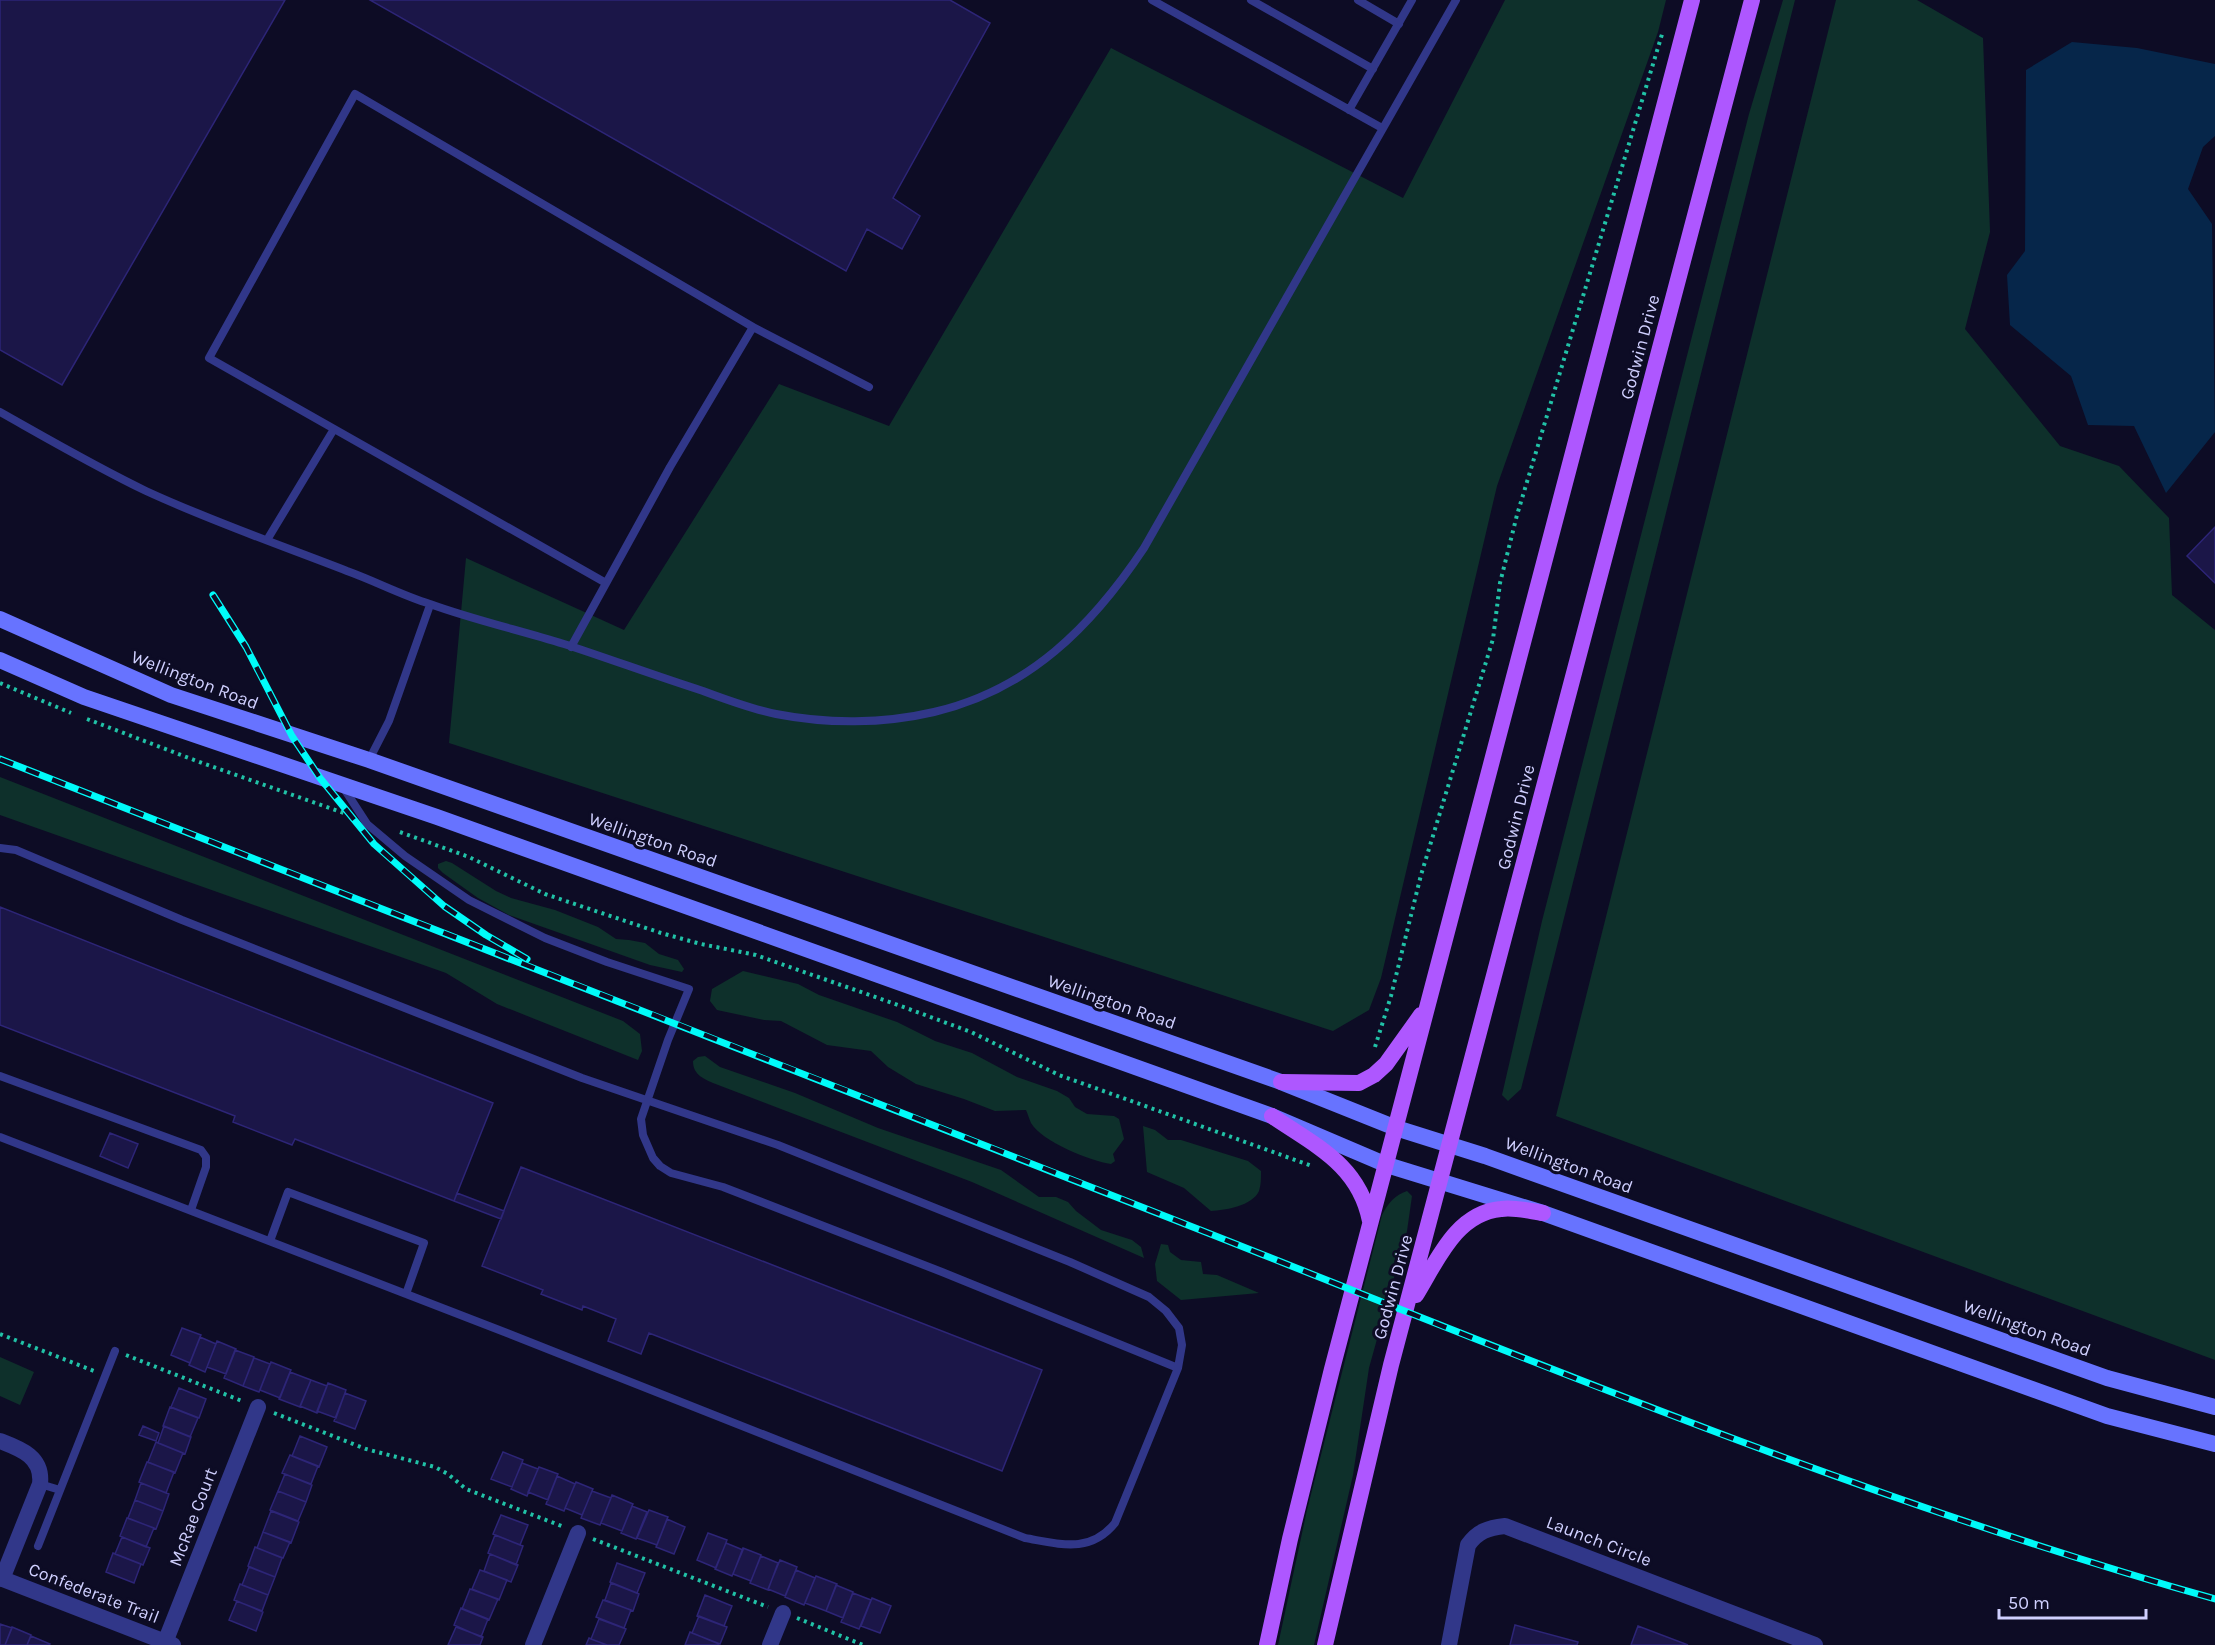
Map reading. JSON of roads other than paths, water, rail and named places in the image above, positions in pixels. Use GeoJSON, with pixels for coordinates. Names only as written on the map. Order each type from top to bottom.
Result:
{"type":"FeatureCollection","features":[{"type":"Feature","properties":{"kind":"main road","name":"Godwin Drive"},"geometry":{"type":"LineString","coordinates":[[1267,1645],[1290,1539],[1396,1128],[1692,0]]}},
{"type":"Feature","properties":{"kind":"main road","name":"Godwin Drive"},"geometry":{"type":"LineString","coordinates":[[1325,1645],[1391,1365],[1752,0]]}},
{"type":"Feature","properties":{"kind":"main road","name":"Wellington Road"},"geometry":{"type":"LineString","coordinates":[[0,619],[171,695],[369,760],[1281,1082],[1396,1128],[1450,1145],[2107,1378],[2215,1407]]}},
{"type":"Feature","properties":{"kind":"main road"},"geometry":{"type":"LineString","coordinates":[[0,660],[84,697],[341,784],[1272,1116],[1387,1165],[1543,1212],[2107,1416],[2215,1444]]}},
{"type":"Feature","properties":{"kind":"main road"},"geometry":{"type":"LineString","coordinates":[[1281,1082],[1359,1083],[1374,1075],[1386,1064],[1409,1034],[1430,1001]]}},
{"type":"Feature","properties":{"kind":"main road"},"geometry":{"type":"LineString","coordinates":[[1272,1116],[1342,1165],[1358,1186],[1367,1205],[1371,1226]]}},
{"type":"Feature","properties":{"kind":"main road"},"geometry":{"type":"LineString","coordinates":[[1406,1311],[1452,1238],[1468,1222],[1478,1215],[1500,1209],[1513,1208],[1543,1212]]}},
{"type":"Feature","properties":{"kind":"street","name":"McRae Court"},"geometry":{"type":"LineString","coordinates":[[168,1644],[258,1407]]}},
{"type":"Feature","properties":{"kind":"street"},"geometry":{"type":"LineString","coordinates":[[0,1441],[30,1454],[40,1473],[40,1484],[1,1578]]}},
{"type":"Feature","properties":{"kind":"street","name":"Launch Circle"},"geometry":{"type":"LineString","coordinates":[[1449,1645],[1468,1545],[1474,1536],[1488,1528],[1505,1526],[1815,1645]]}},
{"type":"Feature","properties":{"kind":"street"},"geometry":{"type":"LineString","coordinates":[[533,1645],[578,1533]]}},
{"type":"Feature","properties":{"kind":"street","name":"Confederate Trail"},"geometry":{"type":"LineString","coordinates":[[1,1578],[168,1644]]}},
{"type":"Feature","properties":{"kind":"street"},"geometry":{"type":"LineString","coordinates":[[770,1645],[783,1613]]}},
{"type":"Feature","properties":{"kind":"lane"},"geometry":{"type":"LineString","coordinates":[[1152,0],[1382,128]]}},
{"type":"Feature","properties":{"kind":"lane"},"geometry":{"type":"LineString","coordinates":[[1251,0],[1373,69]]}},
{"type":"Feature","properties":{"kind":"lane"},"geometry":{"type":"LineString","coordinates":[[1358,0],[1399,24]]}},
{"type":"Feature","properties":{"kind":"lane"},"geometry":{"type":"LineString","coordinates":[[1349,110],[1412,0]]}},
{"type":"Feature","properties":{"kind":"lane"},"geometry":{"type":"LineString","coordinates":[[0,412],[70,452],[144,490],[205,517],[430,605],[571,647],[751,708],[812,720],[843,721],[889,719],[933,712],[962,704],[1030,671],[1060,648],[1091,619],[1119,585],[1144,548],[1456,0]]}},
{"type":"Feature","properties":{"kind":"lane"},"geometry":{"type":"LineString","coordinates":[[606,583],[208,358],[355,94],[753,327],[868,387]]}},
{"type":"Feature","properties":{"kind":"lane"},"geometry":{"type":"LineString","coordinates":[[571,647],[670,467],[753,327]]}},
{"type":"Feature","properties":{"kind":"lane"},"geometry":{"type":"LineString","coordinates":[[267,540],[334,429]]}},
{"type":"Feature","properties":{"kind":"lane"},"geometry":{"type":"LineString","coordinates":[[369,760],[389,721],[430,605]]}},
{"type":"Feature","properties":{"kind":"lane"},"geometry":{"type":"LineString","coordinates":[[341,784],[364,820],[413,862],[469,900],[545,938],[607,962],[689,989],[668,1040],[642,1119],[643,1135],[652,1158],[660,1166],[671,1173],[723,1187],[942,1272],[1178,1368]]}},
{"type":"Feature","properties":{"kind":"lane"},"geometry":{"type":"LineString","coordinates":[[0,848],[16,850],[204,929],[582,1078],[778,1145],[1070,1262],[1149,1297],[1166,1311],[1179,1328],[1182,1345],[1178,1368],[1115,1524],[1105,1536],[1082,1545],[1025,1538],[0,1137]]}},
{"type":"Feature","properties":{"kind":"lane"},"geometry":{"type":"LineString","coordinates":[[0,1076],[201,1150],[206,1157],[206,1167],[191,1210]]}},
{"type":"Feature","properties":{"kind":"lane"},"geometry":{"type":"LineString","coordinates":[[270,1241],[288,1192],[424,1243],[406,1294]]}},
{"type":"Feature","properties":{"kind":"lane"},"geometry":{"type":"LineString","coordinates":[[38,1546],[115,1351]]}},
{"type":"Feature","properties":{"kind":"lane"},"geometry":{"type":"LineString","coordinates":[[40,1484],[60,1490]]}},
{"type":"Feature","properties":{"kind":"water"},"geometry":{"type":"Polygon","coordinates":[[[2072,42],[2137,48],[2215,64],[2215,136],[2203,147],[2188,189],[2212,224],[2215,432],[2166,493],[2134,426],[2088,425],[2071,376],[2010,325],[2007,275],[2025,251],[2026,70],[2072,42]]]}},
{"type":"Feature","properties":{"kind":"railway"},"geometry":{"type":"LineString","coordinates":[[213,595],[246,647],[292,736],[320,778],[374,844],[444,906],[486,935],[527,959]]}},
{"type":"Feature","properties":{"kind":"railway"},"geometry":{"type":"LineString","coordinates":[[0,759],[1707,1429],[1959,1519],[2087,1561],[2215,1599]]}}]}
